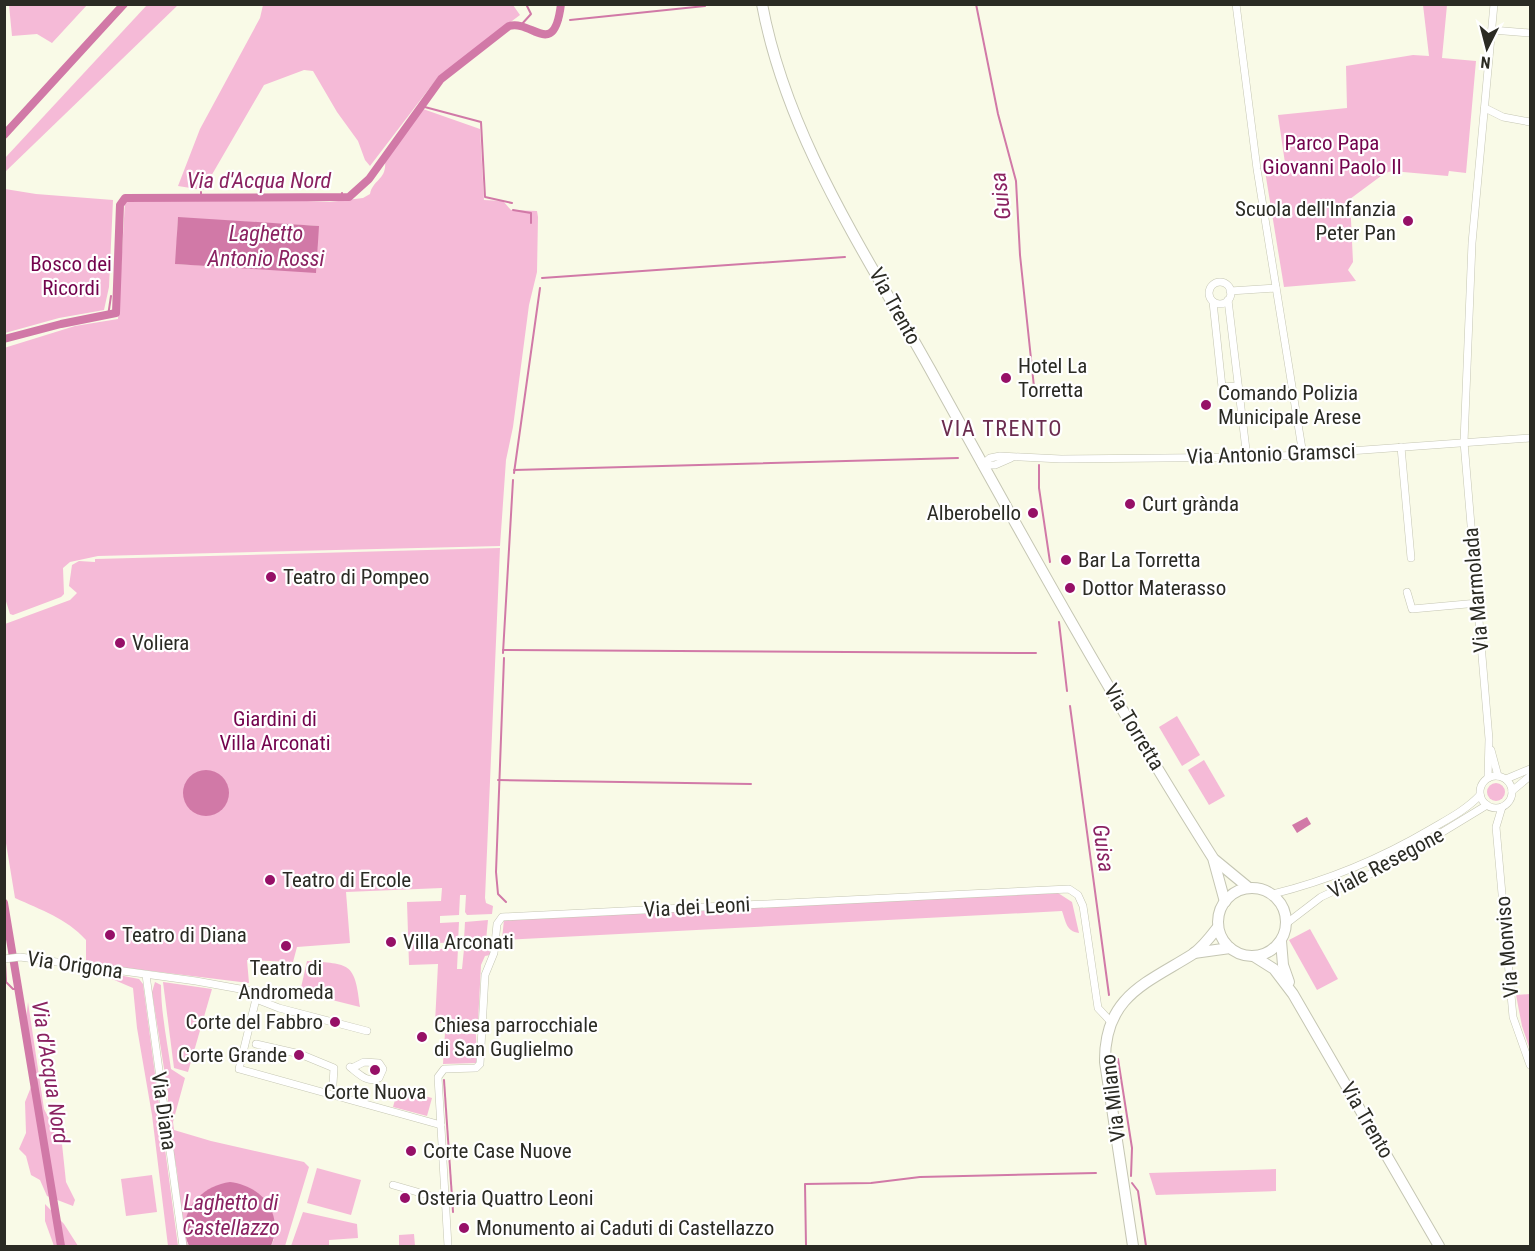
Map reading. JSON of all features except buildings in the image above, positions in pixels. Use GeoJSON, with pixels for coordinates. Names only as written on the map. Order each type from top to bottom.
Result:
{"type":"FeatureCollection","features":[{"type":"Feature","properties":{"kind":"main road","name":"Via Trento"},"geometry":{"type":"LineString","coordinates":[[762,4],[784,89],[811,153],[1056,596]]}},
{"type":"Feature","properties":{"kind":"main road","name":"Via Torretta"},"geometry":{"type":"LineString","coordinates":[[1056,596],[1213,858],[1225,902]]}},
{"type":"Feature","properties":{"kind":"main road","name":"Via Torretta"},"geometry":{"type":"LineString","coordinates":[[1213,858],[1249,888]]}},
{"type":"Feature","properties":{"kind":"main road"},"geometry":{"type":"LineString","coordinates":[[1249,888],[1264,890],[1273,894],[1283,907],[1287,923],[1281,941],[1284,977],[1256,957],[1242,955],[1230,948],[1222,939],[1218,927],[1219,914],[1225,902],[1235,892],[1249,888]]}},
{"type":"Feature","properties":{"kind":"main road"},"geometry":{"type":"LineString","coordinates":[[1194,953],[1218,927]]}},
{"type":"Feature","properties":{"kind":"main road"},"geometry":{"type":"LineString","coordinates":[[1256,957],[1270,952],[1281,941]]}},
{"type":"Feature","properties":{"kind":"main road"},"geometry":{"type":"LineString","coordinates":[[1194,953],[1230,948]]}},
{"type":"Feature","properties":{"kind":"main road","name":"Via Milano"},"geometry":{"type":"LineString","coordinates":[[1133,1246],[1106,1062],[1106,1044],[1112,1023],[1124,1003],[1140,985],[1194,953]]}},
{"type":"Feature","properties":{"kind":"main road","name":"Via Trento"},"geometry":{"type":"LineString","coordinates":[[1284,977],[1439,1246]]}},
{"type":"Feature","properties":{"kind":"street"},"geometry":{"type":"LineString","coordinates":[[1236,4],[1242,64],[1275,288],[1303,455]]}},
{"type":"Feature","properties":{"kind":"street","name":"Via Marmolada"},"geometry":{"type":"LineString","coordinates":[[1488,778],[1489,739],[1464,442],[1470,272],[1494,4]]}},
{"type":"Feature","properties":{"kind":"street"},"geometry":{"type":"LineString","coordinates":[[1492,30],[1530,33]]}},
{"type":"Feature","properties":{"kind":"street"},"geometry":{"type":"LineString","coordinates":[[1485,108],[1503,117],[1530,122]]}},
{"type":"Feature","properties":{"kind":"street"},"geometry":{"type":"LineString","coordinates":[[1483,121],[1503,117]]}},
{"type":"Feature","properties":{"kind":"street"},"geometry":{"type":"LineString","coordinates":[[1230,291],[1224,284],[1214,284],[1209,293],[1213,302],[1222,387],[1238,386]]}},
{"type":"Feature","properties":{"kind":"street"},"geometry":{"type":"LineString","coordinates":[[1230,291],[1275,288]]}},
{"type":"Feature","properties":{"kind":"street"},"geometry":{"type":"LineString","coordinates":[[1230,291],[1228,300],[1247,458]]}},
{"type":"Feature","properties":{"kind":"street"},"geometry":{"type":"LineString","coordinates":[[1213,302],[1223,303],[1228,300]]}},
{"type":"Feature","properties":{"kind":"street","name":"Via Antonio Gramsci"},"geometry":{"type":"LineString","coordinates":[[982,465],[995,465],[1011,458],[1247,458],[1530,438]]}},
{"type":"Feature","properties":{"kind":"street"},"geometry":{"type":"LineString","coordinates":[[1401,447],[1412,558]]}},
{"type":"Feature","properties":{"kind":"street"},"geometry":{"type":"LineString","coordinates":[[1407,592],[1412,609],[1478,603]]}},
{"type":"Feature","properties":{"kind":"street","name":"Via Marmolada"},"geometry":{"type":"LineString","coordinates":[[1489,739],[1502,777]]}},
{"type":"Feature","properties":{"kind":"street"},"geometry":{"type":"LineString","coordinates":[[1530,769],[1502,777],[1488,778],[1481,785],[1480,795],[1488,806],[1502,807],[1510,799],[1512,791],[1530,776]]}},
{"type":"Feature","properties":{"kind":"street"},"geometry":{"type":"LineString","coordinates":[[1502,777],[1512,791]]}},
{"type":"Feature","properties":{"kind":"street","name":"Viale Resegone"},"geometry":{"type":"LineString","coordinates":[[1273,894],[1303,887],[1371,862],[1464,810],[1480,795]]}},
{"type":"Feature","properties":{"kind":"street","name":"Viale Resegone"},"geometry":{"type":"LineString","coordinates":[[1287,923],[1321,897],[1385,867],[1488,806]]}},
{"type":"Feature","properties":{"kind":"street","name":"Via Monviso"},"geometry":{"type":"LineString","coordinates":[[1488,806],[1496,827],[1513,1017],[1530,1065]]}},
{"type":"Feature","properties":{"kind":"street","name":"Via Monviso"},"geometry":{"type":"LineString","coordinates":[[1496,827],[1502,807]]}},
{"type":"Feature","properties":{"kind":"street","name":"Via dei Leoni"},"geometry":{"type":"LineString","coordinates":[[441,1125],[438,1082],[441,1070],[476,1068],[480,1064],[485,975],[494,953],[497,924],[502,918],[1069,888],[1081,898],[1098,1008],[1112,1023]]}},
{"type":"Feature","properties":{"kind":"street","name":"Via Origona"},"geometry":{"type":"LineString","coordinates":[[6,958],[18,957],[251,991],[256,999],[279,1008],[367,1031]]}},
{"type":"Feature","properties":{"kind":"street","name":"Via Diana"},"geometry":{"type":"LineString","coordinates":[[146,975],[183,1246]]}},
{"type":"Feature","properties":{"kind":"street"},"geometry":{"type":"LineString","coordinates":[[256,999],[247,1042],[238,1069],[441,1125],[448,1246]]}},
{"type":"Feature","properties":{"kind":"street"},"geometry":{"type":"LineString","coordinates":[[256,1044],[338,1066],[333,1084]]}},
{"type":"Feature","properties":{"kind":"street"},"geometry":{"type":"LineString","coordinates":[[393,1185],[445,1200]]}},
{"type":"Feature","properties":{"kind":"green space"},"geometry":{"type":"Polygon","coordinates":[[[9,4],[87,5],[52,43],[37,34],[12,36],[9,4]]]}},
{"type":"Feature","properties":{"kind":"green space"},"geometry":{"type":"Polygon","coordinates":[[[147,5],[178,5],[5,172],[5,158],[147,5]]]}},
{"type":"Feature","properties":{"kind":"green space"},"geometry":{"type":"Polygon","coordinates":[[[263,5],[513,5],[520,15],[438,77],[370,166],[365,160],[358,141],[337,112],[313,71],[304,70],[264,85],[203,190],[178,186],[200,129],[260,18],[263,5]]]}},
{"type":"Feature","properties":{"kind":"green space","name":"Parco Papa Giovanni Paolo II"},"geometry":{"type":"Polygon","coordinates":[[[1423,5],[1447,5],[1442,58],[1476,61],[1466,173],[1449,171],[1448,176],[1392,171],[1385,173],[1350,199],[1353,262],[1348,270],[1356,281],[1284,287],[1264,165],[1285,163],[1278,115],[1347,108],[1346,66],[1413,55],[1429,56],[1423,5]]]}},
{"type":"Feature","properties":{"kind":"green space"},"geometry":{"type":"Polygon","coordinates":[[[423,109],[480,129],[484,200],[503,201],[511,210],[537,211],[537,272],[529,305],[513,427],[506,460],[500,546],[98,556],[70,562],[63,568],[64,594],[61,597],[13,615],[10,614],[4,595],[4,348],[75,326],[118,319],[125,202],[239,198],[330,202],[363,198],[370,194],[382,176],[385,161],[423,109]],[[178,218],[176,264],[316,272],[318,226],[178,218]]]}},
{"type":"Feature","properties":{"kind":"green space","name":"Bosco dei Ricordi"},"geometry":{"type":"Polygon","coordinates":[[[5,189],[36,194],[113,200],[109,287],[104,310],[59,318],[5,333],[5,189]]]}},
{"type":"Feature","properties":{"kind":"green space","name":"Giardini di Villa Arconati"},"geometry":{"type":"Polygon","coordinates":[[[500,548],[485,898],[486,903],[493,906],[492,914],[467,915],[465,912],[466,895],[460,895],[459,915],[440,916],[440,923],[459,922],[458,942],[439,943],[439,949],[458,948],[457,969],[462,969],[464,949],[491,947],[490,955],[485,956],[481,965],[478,1023],[435,1023],[438,964],[409,965],[407,902],[441,901],[442,888],[346,892],[350,943],[297,947],[293,962],[247,960],[249,983],[86,963],[86,940],[78,932],[53,915],[15,898],[4,831],[5,624],[70,600],[77,593],[69,586],[72,565],[79,561],[95,562],[95,559],[500,548]]]}},
{"type":"Feature","properties":{"kind":"green space"},"geometry":{"type":"Polygon","coordinates":[[[1177,716],[1200,755],[1182,766],[1159,727],[1177,716]]]}},
{"type":"Feature","properties":{"kind":"green space"},"geometry":{"type":"Polygon","coordinates":[[[1204,760],[1225,796],[1209,805],[1188,770],[1204,760]]]}},
{"type":"Feature","properties":{"kind":"green space"},"geometry":{"type":"Polygon","coordinates":[[[1496,783],[1504,788],[1505,792],[1500,800],[1496,801],[1488,796],[1487,792],[1492,784],[1496,783]]]}},
{"type":"Feature","properties":{"kind":"green space"},"geometry":{"type":"Polygon","coordinates":[[[1058,893],[1072,902],[1079,933],[1069,928],[1062,911],[502,940],[504,919],[1058,893]]]}},
{"type":"Feature","properties":{"kind":"green space"},"geometry":{"type":"Polygon","coordinates":[[[488,920],[486,940],[464,940],[465,922],[488,920]]]}},
{"type":"Feature","properties":{"kind":"green space"},"geometry":{"type":"Polygon","coordinates":[[[1310,929],[1338,979],[1317,990],[1289,940],[1310,929]]]}},
{"type":"Feature","properties":{"kind":"green space"},"geometry":{"type":"Polygon","coordinates":[[[307,961],[333,963],[348,968],[356,981],[360,1007],[300,992],[307,961]]]}},
{"type":"Feature","properties":{"kind":"green space"},"geometry":{"type":"Polygon","coordinates":[[[98,973],[139,979],[143,984],[178,1246],[168,1246],[133,988],[98,973]]]}},
{"type":"Feature","properties":{"kind":"green space"},"geometry":{"type":"Polygon","coordinates":[[[155,982],[161,985],[171,1069],[185,1078],[173,1122],[174,1130],[211,1141],[304,1162],[309,1167],[285,1246],[271,1246],[274,1239],[187,1242],[189,1246],[184,1246],[177,1171],[168,1122],[168,1094],[152,992],[155,982]]]}},
{"type":"Feature","properties":{"kind":"green space"},"geometry":{"type":"Polygon","coordinates":[[[163,982],[212,989],[188,1072],[174,1068],[163,982]]]}},
{"type":"Feature","properties":{"kind":"green space"},"geometry":{"type":"Polygon","coordinates":[[[1530,994],[1530,1050],[1522,1026],[1516,995],[1530,994]]]}},
{"type":"Feature","properties":{"kind":"green space"},"geometry":{"type":"Polygon","coordinates":[[[28,1002],[44,1109],[62,1144],[66,1182],[75,1200],[73,1206],[47,1196],[40,1180],[31,1175],[26,1156],[19,1149],[26,1133],[25,1102],[35,1077],[26,1019],[28,1002]]]}},
{"type":"Feature","properties":{"kind":"green space"},"geometry":{"type":"Polygon","coordinates":[[[445,1033],[476,1034],[477,1063],[443,1064],[445,1033]]]}},
{"type":"Feature","properties":{"kind":"green space"},"geometry":{"type":"Polygon","coordinates":[[[398,1089],[432,1098],[427,1116],[393,1107],[398,1089]]]}},
{"type":"Feature","properties":{"kind":"green space"},"geometry":{"type":"Polygon","coordinates":[[[317,1168],[361,1180],[351,1215],[307,1203],[317,1168]]]}},
{"type":"Feature","properties":{"kind":"green space"},"geometry":{"type":"Polygon","coordinates":[[[1276,1169],[1276,1191],[1156,1195],[1149,1173],[1276,1169]]]}},
{"type":"Feature","properties":{"kind":"green space"},"geometry":{"type":"Polygon","coordinates":[[[152,1175],[157,1212],[126,1216],[121,1179],[152,1175]]]}},
{"type":"Feature","properties":{"kind":"green space"},"geometry":{"type":"Polygon","coordinates":[[[45,1204],[64,1224],[78,1246],[54,1246],[45,1221],[45,1204]]]}},
{"type":"Feature","properties":{"kind":"green space"},"geometry":{"type":"Polygon","coordinates":[[[303,1212],[357,1224],[358,1238],[329,1240],[329,1246],[291,1246],[303,1212]]]}},
{"type":"Feature","properties":{"kind":"green space"},"geometry":{"type":"Polygon","coordinates":[[[414,1234],[415,1246],[399,1246],[399,1235],[414,1234]]]}},
{"type":"Feature","properties":{"kind":"water","name":"Laghetto Antonio Rossi"},"geometry":{"type":"Polygon","coordinates":[[[178,217],[319,226],[316,273],[175,264],[178,217]]]}},
{"type":"Feature","properties":{"kind":"water"},"geometry":{"type":"Polygon","coordinates":[[[206,770],[222,777],[229,793],[222,809],[206,816],[190,809],[183,793],[190,777],[206,770]]]}},
{"type":"Feature","properties":{"kind":"water"},"geometry":{"type":"Polygon","coordinates":[[[1307,817],[1311,824],[1297,833],[1292,825],[1307,817]]]}},
{"type":"Feature","properties":{"kind":"water","name":"Laghetto di Castellazzo"},"geometry":{"type":"Polygon","coordinates":[[[230,1182],[252,1189],[268,1204],[275,1223],[271,1246],[189,1246],[185,1235],[185,1223],[193,1204],[209,1189],[230,1182]]]}},
{"type":"Feature","properties":{"kind":"waterway"},"geometry":{"type":"LineString","coordinates":[[4,135],[124,4]]}},
{"type":"Feature","properties":{"kind":"waterway"},"geometry":{"type":"LineString","coordinates":[[521,25],[531,14],[526,4]]}},
{"type":"Feature","properties":{"kind":"waterway","name":"Via d'Acqua Nord"},"geometry":{"type":"LineString","coordinates":[[4,339],[116,313],[120,205],[125,198],[349,197],[369,179],[441,79],[509,26],[518,25],[541,34],[548,34],[558,21],[561,4]]}},
{"type":"Feature","properties":{"kind":"waterway","name":"Guisa"},"geometry":{"type":"LineString","coordinates":[[976,4],[998,114],[1016,181],[1020,255],[1034,387]]}},
{"type":"Feature","properties":{"kind":"waterway"},"geometry":{"type":"LineString","coordinates":[[570,20],[705,6]]}},
{"type":"Feature","properties":{"kind":"waterway"},"geometry":{"type":"LineString","coordinates":[[421,106],[481,122],[485,197],[512,203]]}},
{"type":"Feature","properties":{"kind":"waterway","name":"Via d'Acqua Nord"},"geometry":{"type":"LineString","coordinates":[[341,199],[342,193]]}},
{"type":"Feature","properties":{"kind":"waterway"},"geometry":{"type":"LineString","coordinates":[[513,210],[531,213],[531,223]]}},
{"type":"Feature","properties":{"kind":"waterway"},"geometry":{"type":"LineString","coordinates":[[542,278],[845,257]]}},
{"type":"Feature","properties":{"kind":"waterway"},"geometry":{"type":"LineString","coordinates":[[514,473],[540,288]]}},
{"type":"Feature","properties":{"kind":"waterway"},"geometry":{"type":"LineString","coordinates":[[108,316],[111,296]]}},
{"type":"Feature","properties":{"kind":"waterway"},"geometry":{"type":"LineString","coordinates":[[514,470],[958,458]]}},
{"type":"Feature","properties":{"kind":"waterway","name":"Guisa"},"geometry":{"type":"LineString","coordinates":[[1039,465],[1039,488],[1050,562]]}},
{"type":"Feature","properties":{"kind":"waterway"},"geometry":{"type":"LineString","coordinates":[[503,653],[513,480]]}},
{"type":"Feature","properties":{"kind":"waterway","name":"Guisa"},"geometry":{"type":"LineString","coordinates":[[1059,622],[1067,691]]}},
{"type":"Feature","properties":{"kind":"waterway"},"geometry":{"type":"LineString","coordinates":[[503,650],[1036,653]]}},
{"type":"Feature","properties":{"kind":"waterway"},"geometry":{"type":"LineString","coordinates":[[504,658],[496,872],[498,894],[506,902]]}},
{"type":"Feature","properties":{"kind":"waterway","name":"Guisa"},"geometry":{"type":"LineString","coordinates":[[1070,706],[1109,995]]}},
{"type":"Feature","properties":{"kind":"waterway"},"geometry":{"type":"LineString","coordinates":[[498,780],[751,784]]}},
{"type":"Feature","properties":{"kind":"waterway","name":"Via d'Acqua Nord"},"geometry":{"type":"LineString","coordinates":[[4,903],[61,1246]]}},
{"type":"Feature","properties":{"kind":"waterway"},"geometry":{"type":"LineString","coordinates":[[4,950],[5,954]]}},
{"type":"Feature","properties":{"kind":"waterway"},"geometry":{"type":"LineString","coordinates":[[5,962],[6,982],[13,989],[18,989]]}},
{"type":"Feature","properties":{"kind":"waterway","name":"Guisa"},"geometry":{"type":"LineString","coordinates":[[1118,1059],[1132,1148],[1131,1176]]}},
{"type":"Feature","properties":{"kind":"waterway"},"geometry":{"type":"LineString","coordinates":[[444,1080],[453,1212]]}},
{"type":"Feature","properties":{"kind":"waterway"},"geometry":{"type":"LineString","coordinates":[[806,1246],[805,1184],[871,1183],[920,1177],[1096,1173]]}},
{"type":"Feature","properties":{"kind":"waterway","name":"Guisa"},"geometry":{"type":"LineString","coordinates":[[1132,1183],[1138,1191],[1146,1246]]}},
{"type":"Feature","properties":{"kind":"place","name":"Scuola dell'Infanzia Peter Pan"},"geometry":{"type":"Point","coordinates":[1408,221]}},
{"type":"Feature","properties":{"kind":"place","name":"Hotel La Torretta"},"geometry":{"type":"Point","coordinates":[1006,378]}},
{"type":"Feature","properties":{"kind":"place","name":"Comando Polizia Municipale Arese"},"geometry":{"type":"Point","coordinates":[1206,405]}},
{"type":"Feature","properties":{"kind":"place","name":"Curt grànda"},"geometry":{"type":"Point","coordinates":[1130,504]}},
{"type":"Feature","properties":{"kind":"place","name":"Alberobello"},"geometry":{"type":"Point","coordinates":[1033,513]}},
{"type":"Feature","properties":{"kind":"place","name":"Bar La Torretta"},"geometry":{"type":"Point","coordinates":[1066,560]}},
{"type":"Feature","properties":{"kind":"place","name":"Teatro di Pompeo"},"geometry":{"type":"Point","coordinates":[271,577]}},
{"type":"Feature","properties":{"kind":"place","name":"Dottor Materasso"},"geometry":{"type":"Point","coordinates":[1070,588]}},
{"type":"Feature","properties":{"kind":"place","name":"Voliera"},"geometry":{"type":"Point","coordinates":[120,643]}},
{"type":"Feature","properties":{"kind":"place","name":"Teatro di Ercole"},"geometry":{"type":"Point","coordinates":[270,880]}},
{"type":"Feature","properties":{"kind":"place","name":"Teatro di Diana"},"geometry":{"type":"Point","coordinates":[110,935]}},
{"type":"Feature","properties":{"kind":"place","name":"Villa Arconati"},"geometry":{"type":"Point","coordinates":[391,942]}},
{"type":"Feature","properties":{"kind":"place","name":"Teatro di Andromeda"},"geometry":{"type":"Point","coordinates":[286,946]}},
{"type":"Feature","properties":{"kind":"place","name":"Corte del Fabbro"},"geometry":{"type":"Point","coordinates":[335,1022]}},
{"type":"Feature","properties":{"kind":"place","name":"Chiesa parrocchiale di San Guglielmo"},"geometry":{"type":"Point","coordinates":[422,1037]}},
{"type":"Feature","properties":{"kind":"place","name":"Corte Grande"},"geometry":{"type":"Point","coordinates":[299,1055]}},
{"type":"Feature","properties":{"kind":"place","name":"Corte Nuova"},"geometry":{"type":"Point","coordinates":[375,1070]}},
{"type":"Feature","properties":{"kind":"place","name":"Corte Case Nuove"},"geometry":{"type":"Point","coordinates":[411,1151]}},
{"type":"Feature","properties":{"kind":"place","name":"Osteria Quattro Leoni"},"geometry":{"type":"Point","coordinates":[405,1198]}},
{"type":"Feature","properties":{"kind":"place","name":"Monumento ai Caduti di Castellazzo"},"geometry":{"type":"Point","coordinates":[464,1228]}},
{"type":"Feature","properties":{"kind":"district","name":"VIA TRENTO"},"geometry":{"type":"Point","coordinates":[1002,428]}}]}
